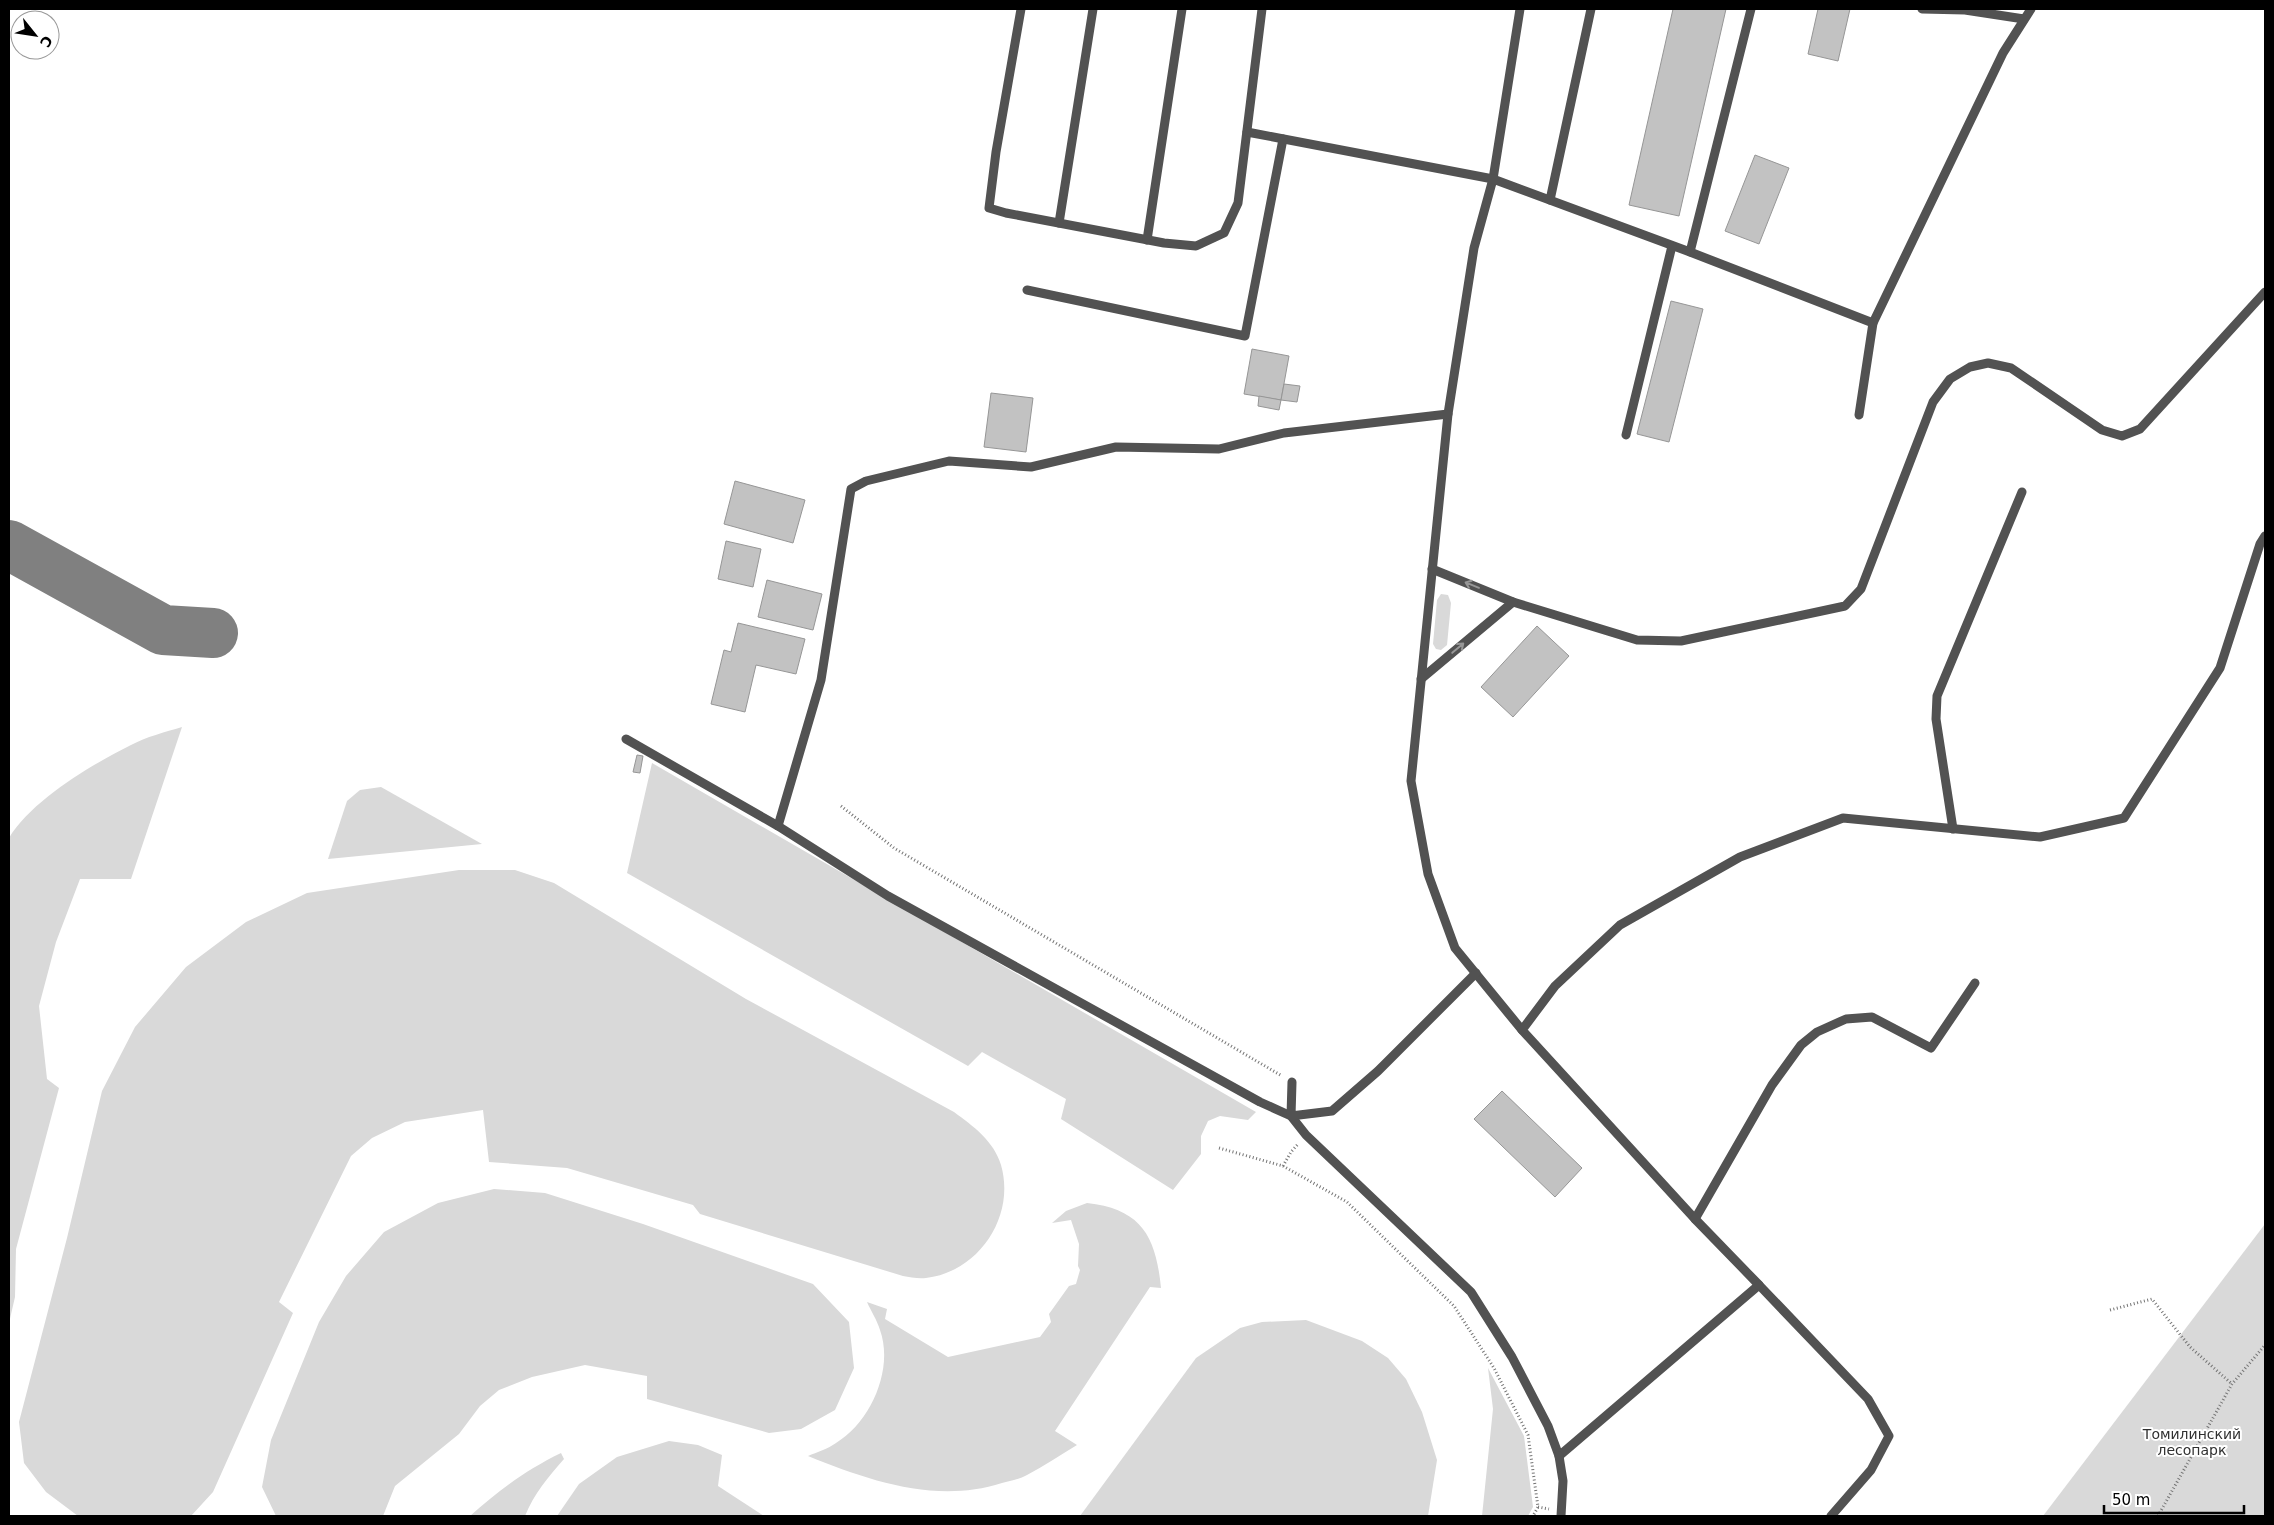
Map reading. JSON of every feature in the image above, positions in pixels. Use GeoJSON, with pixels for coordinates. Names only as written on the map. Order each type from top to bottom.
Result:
{"type":"FeatureCollection","features":[{"type":"Feature","properties":{"kind":"lane"},"geometry":{"type":"LineString","coordinates":[[1021,9],[996,152],[989,208],[1147,240],[1196,246],[1224,233],[1238,203],[1262,9]]}},
{"type":"Feature","properties":{"kind":"lane"},"geometry":{"type":"LineString","coordinates":[[1059,223],[1093,9]]}},
{"type":"Feature","properties":{"kind":"lane"},"geometry":{"type":"LineString","coordinates":[[1147,240],[1182,9]]}},
{"type":"Feature","properties":{"kind":"lane"},"geometry":{"type":"LineString","coordinates":[[1520,9],[1493,180],[1474,248],[1448,414],[1412,781],[1428,874],[1455,948],[1522,1030],[1695,1219],[1868,1399],[1888,1436],[1871,1470],[1831,1516]]}},
{"type":"Feature","properties":{"kind":"lane"},"geometry":{"type":"LineString","coordinates":[[1550,200],[1591,9]]}},
{"type":"Feature","properties":{"kind":"lane"},"geometry":{"type":"LineString","coordinates":[[1690,252],[1751,9]]}},
{"type":"Feature","properties":{"kind":"lane"},"geometry":{"type":"LineString","coordinates":[[1922,9],[1965,10],[2024,20]]}},
{"type":"Feature","properties":{"kind":"lane"},"geometry":{"type":"LineString","coordinates":[[1859,415],[1873,324],[2003,53],[2031,9]]}},
{"type":"Feature","properties":{"kind":"lane"},"geometry":{"type":"LineString","coordinates":[[1247,132],[1493,180],[1690,252],[1873,324]]}},
{"type":"Feature","properties":{"kind":"lane"},"geometry":{"type":"LineString","coordinates":[[1028,290],[1246,336],[1283,139]]}},
{"type":"Feature","properties":{"kind":"lane"},"geometry":{"type":"LineString","coordinates":[[1626,435],[1672,246]]}},
{"type":"Feature","properties":{"kind":"lane"},"geometry":{"type":"LineString","coordinates":[[1432,569],[1513,602],[1636,640],[1681,641],[1845,606],[1861,588],[1933,402],[1950,379],[1970,367],[1988,363],[2011,368],[2102,430],[2122,436],[2140,428],[2265,292]]}},
{"type":"Feature","properties":{"kind":"lane"},"geometry":{"type":"LineString","coordinates":[[778,826],[821,680],[851,489],[866,481],[949,461],[1030,468],[1116,447],[1219,449],[1284,433],[1448,414]]}},
{"type":"Feature","properties":{"kind":"lane"},"geometry":{"type":"LineString","coordinates":[[1953,828],[1936,719],[1937,696],[2022,492]]}},
{"type":"Feature","properties":{"kind":"lane"},"geometry":{"type":"LineString","coordinates":[[1522,1030],[1554,986],[1620,925],[1740,857],[1843,818],[2040,837],[2124,818],[2220,668],[2260,544],[2265,536]]}},
{"type":"Feature","properties":{"kind":"lane"},"geometry":{"type":"LineString","coordinates":[[1421,679],[1513,602]]}},
{"type":"Feature","properties":{"kind":"lane"},"geometry":{"type":"LineString","coordinates":[[626,740],[778,826],[897,901],[1260,1102],[1291,1116],[1306,1135],[1472,1292],[1521,1374],[1548,1426],[1559,1456],[1563,1481],[1560,1516]]}},
{"type":"Feature","properties":{"kind":"lane"},"geometry":{"type":"LineString","coordinates":[[1291,1116],[1332,1111],[1378,1071],[1476,972]]}},
{"type":"Feature","properties":{"kind":"lane"},"geometry":{"type":"LineString","coordinates":[[1695,1219],[1772,1085],[1801,1045],[1817,1032],[1846,1019],[1872,1017],[1931,1048],[1975,983]]}},
{"type":"Feature","properties":{"kind":"lane"},"geometry":{"type":"LineString","coordinates":[[1291,1116],[1292,1082]]}},
{"type":"Feature","properties":{"kind":"lane"},"geometry":{"type":"LineString","coordinates":[[1559,1456],[1759,1285]]}},
{"type":"Feature","properties":{"kind":"path"},"geometry":{"type":"LineString","coordinates":[[841,806],[894,848],[1292,1082]]}},
{"type":"Feature","properties":{"kind":"path"},"geometry":{"type":"LineString","coordinates":[[1219,1148],[1283,1166],[1347,1202],[1454,1306],[1494,1368],[1528,1435],[1538,1507],[1533,1516]]}},
{"type":"Feature","properties":{"kind":"path"},"geometry":{"type":"LineString","coordinates":[[1283,1166],[1291,1152]]}},
{"type":"Feature","properties":{"kind":"path"},"geometry":{"type":"LineString","coordinates":[[2110,1310],[2152,1299],[2190,1347],[2232,1384]]}},
{"type":"Feature","properties":{"kind":"path"},"geometry":{"type":"LineString","coordinates":[[2158,1516],[2232,1384],[2265,1345]]}},
{"type":"Feature","properties":{"kind":"green space"},"geometry":{"type":"Polygon","coordinates":[[[1441,594],[1448,595],[1451,603],[1447,645],[1441,650],[1436,649],[1433,644],[1437,600],[1441,594]]]}},
{"type":"Feature","properties":{"kind":"green space"},"geometry":{"type":"Polygon","coordinates":[[[182,727],[131,879],[80,879],[56,942],[39,1006],[47,1079],[59,1088],[16,1249],[15,1297],[9,1323],[9,838],[32,810],[81,773],[137,742],[182,727]]]}},
{"type":"Feature","properties":{"kind":"green space"},"geometry":{"type":"Polygon","coordinates":[[[652,763],[1256,1112],[1248,1120],[1220,1116],[1208,1121],[1201,1136],[1201,1154],[1173,1190],[1061,1119],[1066,1099],[982,1052],[968,1066],[627,873],[652,763]]]}},
{"type":"Feature","properties":{"kind":"green space"},"geometry":{"type":"Polygon","coordinates":[[[381,787],[482,844],[328,859],[347,801],[360,790],[381,787]]]}},
{"type":"Feature","properties":{"kind":"green space"},"geometry":{"type":"Polygon","coordinates":[[[459,870],[515,870],[554,883],[746,999],[954,1112],[988,1141],[998,1156],[1001,1165],[1004,1185],[1003,1204],[998,1222],[989,1239],[977,1253],[962,1265],[945,1274],[926,1278],[903,1276],[700,1214],[693,1205],[567,1168],[489,1162],[483,1110],[405,1122],[372,1138],[351,1156],[279,1302],[293,1313],[213,1492],[191,1516],[78,1516],[46,1492],[24,1463],[19,1422],[67,1238],[102,1091],[135,1027],[186,967],[246,922],[307,893],[459,870]]]}},
{"type":"Feature","properties":{"kind":"green space"},"geometry":{"type":"Polygon","coordinates":[[[494,1189],[545,1193],[643,1224],[813,1284],[849,1322],[854,1368],[835,1410],[801,1429],[769,1433],[647,1399],[647,1376],[585,1365],[532,1377],[499,1390],[480,1406],[459,1434],[395,1486],[383,1516],[276,1516],[262,1487],[271,1440],[319,1322],[346,1276],[384,1232],[438,1203],[494,1189]]]}},
{"type":"Feature","properties":{"kind":"green space"},"geometry":{"type":"Polygon","coordinates":[[[1087,1203],[1106,1206],[1121,1212],[1133,1219],[1143,1229],[1150,1240],[1155,1254],[1161,1288],[1150,1287],[1055,1431],[1077,1445],[1021,1478],[977,1489],[953,1491],[904,1487],[879,1481],[808,1456],[830,1447],[849,1434],[860,1422],[876,1393],[884,1361],[884,1345],[879,1326],[867,1302],[887,1309],[885,1319],[948,1357],[1040,1337],[1051,1322],[1049,1314],[1069,1286],[1076,1284],[1080,1270],[1078,1266],[1079,1244],[1071,1220],[1052,1223],[1066,1211],[1087,1203]]]}},
{"type":"Feature","properties":{"kind":"green space","name":"Томилинский лесопарк"},"geometry":{"type":"Polygon","coordinates":[[[2265,1224],[2265,1516],[2043,1516],[2265,1224]]]}},
{"type":"Feature","properties":{"kind":"green space"},"geometry":{"type":"Polygon","coordinates":[[[1306,1320],[1362,1341],[1388,1358],[1406,1379],[1422,1412],[1437,1460],[1428,1516],[1080,1516],[1196,1358],[1240,1328],[1262,1322],[1306,1320]]]}},
{"type":"Feature","properties":{"kind":"green space"},"geometry":{"type":"Polygon","coordinates":[[[1488,1368],[1524,1436],[1533,1507],[1528,1516],[1482,1516],[1493,1409],[1488,1368]]]}},
{"type":"Feature","properties":{"kind":"green space"},"geometry":{"type":"Polygon","coordinates":[[[669,1441],[698,1445],[722,1455],[718,1486],[764,1516],[557,1516],[579,1484],[617,1457],[669,1441]]]}},
{"type":"Feature","properties":{"kind":"green space"},"geometry":{"type":"Polygon","coordinates":[[[561,1453],[564,1459],[542,1486],[525,1516],[470,1516],[513,1481],[561,1453]]]}},
{"type":"Feature","properties":{"kind":"building"},"geometry":{"type":"Polygon","coordinates":[[[1673,9],[1726,9],[1679,216],[1629,205],[1673,9]]]}},
{"type":"Feature","properties":{"kind":"building"},"geometry":{"type":"Polygon","coordinates":[[[1818,9],[1850,9],[1838,61],[1808,54],[1818,9]]]}},
{"type":"Feature","properties":{"kind":"building"},"geometry":{"type":"Polygon","coordinates":[[[1755,155],[1789,168],[1759,244],[1725,231],[1755,155]]]}},
{"type":"Feature","properties":{"kind":"building"},"geometry":{"type":"Polygon","coordinates":[[[1671,301],[1703,309],[1669,442],[1637,434],[1671,301]]]}},
{"type":"Feature","properties":{"kind":"building"},"geometry":{"type":"Polygon","coordinates":[[[1252,349],[1289,356],[1281,400],[1244,394],[1252,349]]]}},
{"type":"Feature","properties":{"kind":"building"},"geometry":{"type":"Polygon","coordinates":[[[1284,384],[1300,386],[1297,402],[1281,400],[1284,384]]]}},
{"type":"Feature","properties":{"kind":"building"},"geometry":{"type":"Polygon","coordinates":[[[991,393],[1033,398],[1026,452],[984,447],[991,393]]]}},
{"type":"Feature","properties":{"kind":"building"},"geometry":{"type":"Polygon","coordinates":[[[1259,396],[1281,400],[1279,410],[1258,406],[1259,396]]]}},
{"type":"Feature","properties":{"kind":"building"},"geometry":{"type":"Polygon","coordinates":[[[735,481],[805,500],[793,543],[724,524],[735,481]]]}},
{"type":"Feature","properties":{"kind":"building"},"geometry":{"type":"Polygon","coordinates":[[[726,541],[761,549],[753,587],[718,579],[726,541]]]}},
{"type":"Feature","properties":{"kind":"building"},"geometry":{"type":"Polygon","coordinates":[[[767,580],[822,594],[813,630],[758,617],[767,580]]]}},
{"type":"Feature","properties":{"kind":"building"},"geometry":{"type":"Polygon","coordinates":[[[738,623],[805,639],[796,674],[756,665],[745,712],[711,704],[724,650],[731,652],[738,623]]]}},
{"type":"Feature","properties":{"kind":"building"},"geometry":{"type":"Polygon","coordinates":[[[1537,626],[1569,656],[1513,717],[1481,687],[1537,626]]]}},
{"type":"Feature","properties":{"kind":"building"},"geometry":{"type":"Polygon","coordinates":[[[637,755],[643,756],[640,773],[633,772],[637,755]]]}},
{"type":"Feature","properties":{"kind":"building"},"geometry":{"type":"Polygon","coordinates":[[[1502,1091],[1582,1168],[1555,1197],[1474,1119],[1502,1091]]]}},
{"type":"Feature","properties":{"kind":"taxiway"},"geometry":{"type":"LineString","coordinates":[[9,545],[163,630],[213,633]]}}]}
